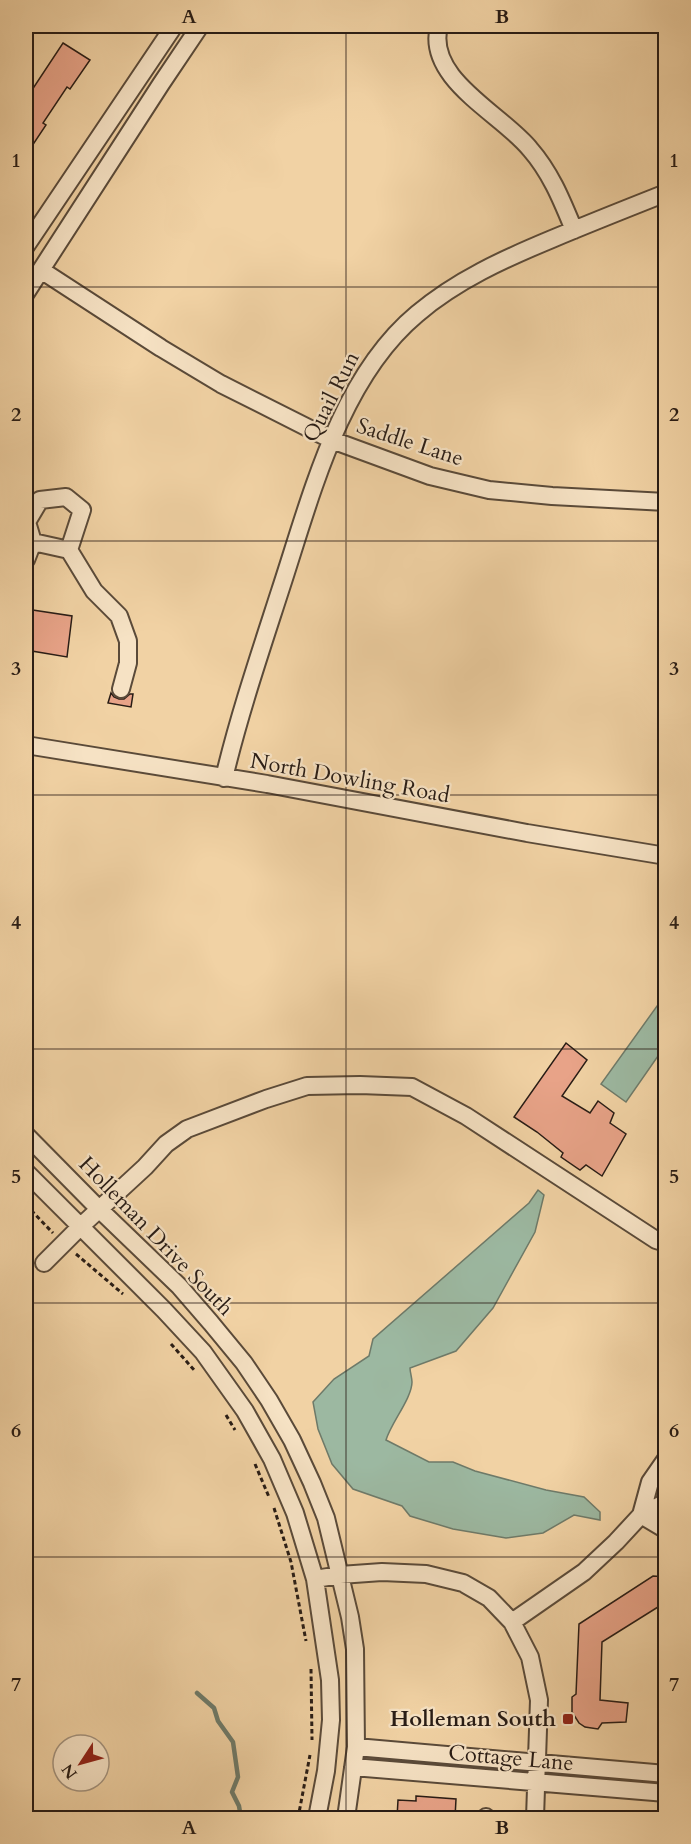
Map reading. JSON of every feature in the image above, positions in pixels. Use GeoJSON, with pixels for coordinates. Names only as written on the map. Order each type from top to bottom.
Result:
{"type":"FeatureCollection","features":[{"type":"Feature","properties":{"kind":"street"},"geometry":{"type":"LineString","coordinates":[[26,246],[174,26]]}},
{"type":"Feature","properties":{"kind":"street"},"geometry":{"type":"LineString","coordinates":[[26,293],[200,26]]}},
{"type":"Feature","properties":{"kind":"street"},"geometry":{"type":"LineString","coordinates":[[439,26],[438,46],[442,61],[451,76],[530,147],[556,187],[574,230]]}},
{"type":"Feature","properties":{"kind":"street","name":"Quail Run"},"geometry":{"type":"LineString","coordinates":[[224,778],[236,729],[300,530],[332,440],[347,406],[381,350],[412,318],[479,272],[508,257],[666,193]]}},
{"type":"Feature","properties":{"kind":"street","name":"Saddle Lane"},"geometry":{"type":"LineString","coordinates":[[41,270],[160,348],[221,384],[332,440],[430,476],[489,490],[666,502]]}},
{"type":"Feature","properties":{"kind":"street"},"geometry":{"type":"LineString","coordinates":[[26,560],[33,542],[27,522],[40,500],[66,497],[82,510],[69,550]]}},
{"type":"Feature","properties":{"kind":"street"},"geometry":{"type":"LineString","coordinates":[[33,542],[69,550],[94,591],[119,616],[128,641],[128,663],[122,689]]}},
{"type":"Feature","properties":{"kind":"street","name":"North Dowling Road"},"geometry":{"type":"LineString","coordinates":[[26,745],[267,784],[526,833],[666,856]]}},
{"type":"Feature","properties":{"kind":"street"},"geometry":{"type":"LineString","coordinates":[[44,1263],[145,1167],[166,1144],[187,1129],[307,1086],[360,1085],[412,1087],[466,1116],[661,1242],[666,1255]]}},
{"type":"Feature","properties":{"kind":"street","name":"Holleman Drive South"},"geometry":{"type":"LineString","coordinates":[[26,1134],[179,1286],[244,1363],[292,1440],[326,1518],[355,1649],[356,1747],[346,1818]]}},
{"type":"Feature","properties":{"kind":"street","name":"Holleman Drive South"},"geometry":{"type":"LineString","coordinates":[[26,1172],[203,1352],[245,1411],[272,1459],[295,1513],[315,1579],[330,1680],[331,1720],[326,1771],[317,1818]]}},
{"type":"Feature","properties":{"kind":"street"},"geometry":{"type":"LineString","coordinates":[[641,1515],[650,1482],[666,1460]]}},
{"type":"Feature","properties":{"kind":"street"},"geometry":{"type":"LineString","coordinates":[[512,1622],[584,1572],[641,1515],[666,1502]]}},
{"type":"Feature","properties":{"kind":"street"},"geometry":{"type":"LineString","coordinates":[[641,1515],[666,1530]]}},
{"type":"Feature","properties":{"kind":"street"},"geometry":{"type":"LineString","coordinates":[[315,1579],[382,1572],[426,1574],[463,1583],[489,1599],[512,1622],[530,1657],[539,1700],[535,1818]]}},
{"type":"Feature","properties":{"kind":"street","name":"Cottage Lane"},"geometry":{"type":"LineString","coordinates":[[356,1747],[666,1774]]}},
{"type":"Feature","properties":{"kind":"street","name":"Cottage Lane"},"geometry":{"type":"LineString","coordinates":[[353,1767],[666,1793]]}},
{"type":"Feature","properties":{"kind":"street"},"geometry":{"type":"LineString","coordinates":[[615,1789],[617,1770]]}},
{"type":"Feature","properties":{"kind":"path"},"geometry":{"type":"LineString","coordinates":[[26,1205],[64,1243],[124,1294]]}},
{"type":"Feature","properties":{"kind":"path"},"geometry":{"type":"LineString","coordinates":[[171,1344],[201,1378]]}},
{"type":"Feature","properties":{"kind":"path"},"geometry":{"type":"LineString","coordinates":[[221,1406],[239,1435]]}},
{"type":"Feature","properties":{"kind":"path"},"geometry":{"type":"LineString","coordinates":[[251,1454],[274,1509],[291,1562],[307,1644]]}},
{"type":"Feature","properties":{"kind":"path"},"geometry":{"type":"LineString","coordinates":[[298,1818],[312,1748],[311,1664]]}},
{"type":"Feature","properties":{"kind":"shaded area"},"geometry":{"type":"Polygon","coordinates":[[[665,995],[665,1046],[626,1102],[601,1084],[665,995]]]}},
{"type":"Feature","properties":{"kind":"shaded area"},"geometry":{"type":"Polygon","coordinates":[[[538,1190],[544,1195],[535,1232],[493,1308],[456,1351],[410,1368],[411,1388],[386,1440],[429,1462],[453,1462],[475,1471],[546,1490],[584,1497],[600,1512],[600,1520],[574,1515],[543,1533],[506,1538],[453,1529],[410,1516],[402,1506],[353,1489],[332,1464],[318,1429],[313,1402],[334,1379],[369,1356],[373,1339],[529,1203],[538,1190]]]}},
{"type":"Feature","properties":{"kind":"building"},"geometry":{"type":"Polygon","coordinates":[[[63,43],[90,60],[70,89],[67,87],[43,123],[46,125],[26,155],[26,99],[63,43]]]}},
{"type":"Feature","properties":{"kind":"building"},"geometry":{"type":"Polygon","coordinates":[[[26,609],[72,616],[67,657],[26,650],[26,609]]]}},
{"type":"Feature","properties":{"kind":"building"},"geometry":{"type":"Polygon","coordinates":[[[111,693],[119,699],[133,694],[131,707],[108,703],[111,693]]]}},
{"type":"Feature","properties":{"kind":"building"},"geometry":{"type":"Polygon","coordinates":[[[566,1043],[587,1060],[562,1096],[590,1113],[598,1101],[614,1113],[610,1123],[626,1134],[602,1176],[586,1165],[580,1170],[561,1157],[563,1153],[537,1132],[514,1117],[566,1043]]]}},
{"type":"Feature","properties":{"kind":"building"},"geometry":{"type":"Polygon","coordinates":[[[653,1576],[666,1577],[666,1602],[602,1642],[600,1700],[628,1703],[626,1722],[602,1723],[598,1729],[585,1727],[579,1723],[572,1712],[572,1697],[576,1694],[579,1624],[653,1576]]]}},
{"type":"Feature","properties":{"kind":"building"},"geometry":{"type":"Polygon","coordinates":[[[416,1796],[456,1799],[455,1818],[397,1818],[398,1800],[416,1801],[416,1796]]]}},
{"type":"Feature","properties":{"kind":"waterway"},"geometry":{"type":"LineString","coordinates":[[197,1693],[214,1708],[218,1721],[233,1742],[238,1777],[232,1792],[239,1806],[241,1818]]}},
{"type":"Feature","properties":{"kind":"place","name":"Holleman South"},"geometry":{"type":"Point","coordinates":[568,1719]}}]}
